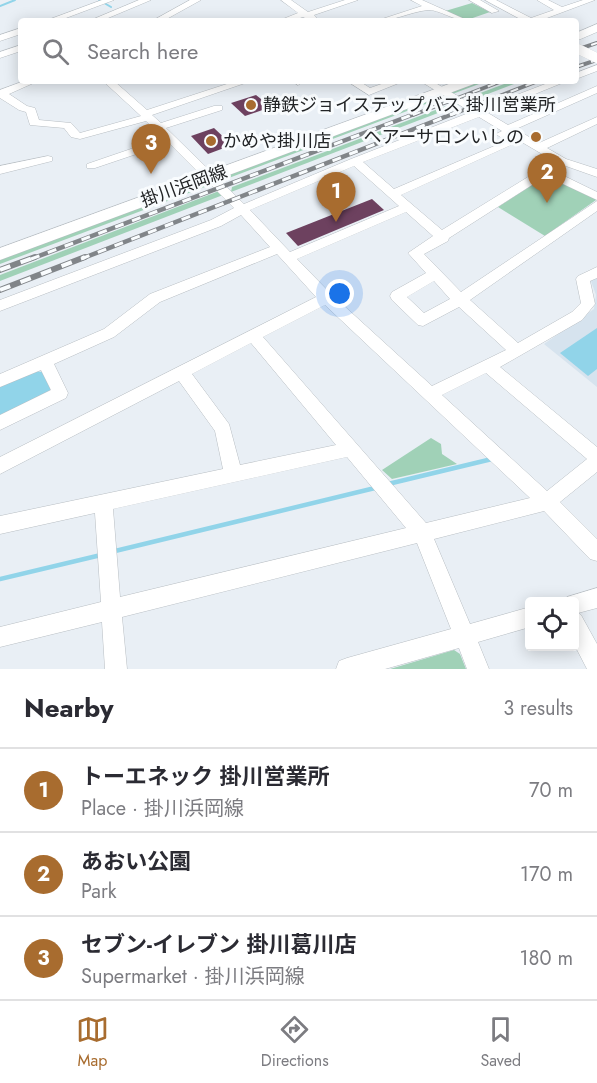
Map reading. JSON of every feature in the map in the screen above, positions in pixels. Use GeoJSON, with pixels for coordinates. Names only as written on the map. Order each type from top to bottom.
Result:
{"type":"FeatureCollection","features":[{"type":"Feature","properties":{"kind":"main road"},"geometry":{"type":"LineString","coordinates":[[579,36],[597,28]]}},
{"type":"Feature","properties":{"kind":"main road","name":"掛川浜岡線"},"geometry":{"type":"LineString","coordinates":[[0,254],[462,84]]}},
{"type":"Feature","properties":{"kind":"street"},"geometry":{"type":"LineString","coordinates":[[101,18],[147,0]]}},
{"type":"Feature","properties":{"kind":"street"},"geometry":{"type":"LineString","coordinates":[[162,18],[197,0]]}},
{"type":"Feature","properties":{"kind":"street"},"geometry":{"type":"LineString","coordinates":[[285,0],[312,18]]}},
{"type":"Feature","properties":{"kind":"street"},"geometry":{"type":"LineString","coordinates":[[292,18],[354,0]]}},
{"type":"Feature","properties":{"kind":"street"},"geometry":{"type":"LineString","coordinates":[[415,0],[457,18]]}},
{"type":"Feature","properties":{"kind":"street"},"geometry":{"type":"LineString","coordinates":[[473,0],[508,18]]}},
{"type":"Feature","properties":{"kind":"street"},"geometry":{"type":"LineString","coordinates":[[481,0],[517,18]]}},
{"type":"Feature","properties":{"kind":"street"},"geometry":{"type":"LineString","coordinates":[[489,0],[525,18]]}},
{"type":"Feature","properties":{"kind":"street"},"geometry":{"type":"LineString","coordinates":[[541,0],[562,10]]}},
{"type":"Feature","properties":{"kind":"street"},"geometry":{"type":"LineString","coordinates":[[539,18],[591,0]]}},
{"type":"Feature","properties":{"kind":"street"},"geometry":{"type":"LineString","coordinates":[[57,18],[105,1]]}},
{"type":"Feature","properties":{"kind":"street"},"geometry":{"type":"LineString","coordinates":[[390,18],[429,7]]}},
{"type":"Feature","properties":{"kind":"street"},"geometry":{"type":"LineString","coordinates":[[438,18],[449,15]]}},
{"type":"Feature","properties":{"kind":"street"},"geometry":{"type":"LineString","coordinates":[[0,38],[18,32]]}},
{"type":"Feature","properties":{"kind":"street"},"geometry":{"type":"LineString","coordinates":[[0,55],[18,49]]}},
{"type":"Feature","properties":{"kind":"street"},"geometry":{"type":"LineString","coordinates":[[579,49],[597,58]]}},
{"type":"Feature","properties":{"kind":"street"},"geometry":{"type":"LineString","coordinates":[[579,75],[597,68]]}},
{"type":"Feature","properties":{"kind":"street"},"geometry":{"type":"LineString","coordinates":[[0,94],[25,84]]}},
{"type":"Feature","properties":{"kind":"street"},"geometry":{"type":"LineString","coordinates":[[111,84],[242,208],[326,298],[547,502],[597,552]]}},
{"type":"Feature","properties":{"kind":"street"},"geometry":{"type":"LineString","coordinates":[[0,94],[23,108],[31,110],[34,123],[67,125],[75,135],[80,136],[237,84]]}},
{"type":"Feature","properties":{"kind":"street"},"geometry":{"type":"LineString","coordinates":[[357,84],[369,92],[391,84]]}},
{"type":"Feature","properties":{"kind":"street"},"geometry":{"type":"LineString","coordinates":[[393,194],[514,141],[430,84]]}},
{"type":"Feature","properties":{"kind":"street"},"geometry":{"type":"LineString","coordinates":[[0,306],[216,223],[242,208],[356,161],[554,84]]}},
{"type":"Feature","properties":{"kind":"street"},"geometry":{"type":"LineString","coordinates":[[508,129],[597,89]]}},
{"type":"Feature","properties":{"kind":"street"},"geometry":{"type":"LineString","coordinates":[[159,127],[218,108]]}},
{"type":"Feature","properties":{"kind":"street"},"geometry":{"type":"LineString","coordinates":[[476,114],[508,129],[562,161],[595,171]]}},
{"type":"Feature","properties":{"kind":"street"},"geometry":{"type":"LineString","coordinates":[[539,147],[597,120]]}},
{"type":"Feature","properties":{"kind":"street"},"geometry":{"type":"LineString","coordinates":[[91,166],[171,140]]}},
{"type":"Feature","properties":{"kind":"street"},"geometry":{"type":"LineString","coordinates":[[0,170],[48,159]]}},
{"type":"Feature","properties":{"kind":"street"},"geometry":{"type":"LineString","coordinates":[[356,161],[443,238]]}},
{"type":"Feature","properties":{"kind":"street"},"geometry":{"type":"LineString","coordinates":[[517,351],[460,300],[415,254],[562,161]]}},
{"type":"Feature","properties":{"kind":"street"},"geometry":{"type":"LineString","coordinates":[[546,172],[597,196]]}},
{"type":"Feature","properties":{"kind":"street"},"geometry":{"type":"LineString","coordinates":[[435,274],[397,296],[423,321],[460,300],[597,205]]}},
{"type":"Feature","properties":{"kind":"street"},"geometry":{"type":"LineString","coordinates":[[0,381],[109,333],[155,298],[408,207]]}},
{"type":"Feature","properties":{"kind":"street"},"geometry":{"type":"LineString","coordinates":[[430,394],[517,351],[577,316],[588,304],[583,279],[597,272]]}},
{"type":"Feature","properties":{"kind":"street"},"geometry":{"type":"LineString","coordinates":[[0,466],[326,298]]}},
{"type":"Feature","properties":{"kind":"street"},"geometry":{"type":"LineString","coordinates":[[253,335],[422,533],[478,669]]}},
{"type":"Feature","properties":{"kind":"street"},"geometry":{"type":"LineString","coordinates":[[0,423],[60,393],[45,361]]}},
{"type":"Feature","properties":{"kind":"street"},"geometry":{"type":"LineString","coordinates":[[0,637],[547,502],[597,459],[487,365]]}},
{"type":"Feature","properties":{"kind":"street"},"geometry":{"type":"LineString","coordinates":[[181,372],[224,429],[233,474]]}},
{"type":"Feature","properties":{"kind":"street"},"geometry":{"type":"LineString","coordinates":[[0,525],[351,449]]}},
{"type":"Feature","properties":{"kind":"street"},"geometry":{"type":"LineString","coordinates":[[103,502],[116,669]]}},
{"type":"Feature","properties":{"kind":"street"},"geometry":{"type":"LineString","coordinates":[[579,603],[597,598]]}},
{"type":"Feature","properties":{"kind":"street"},"geometry":{"type":"LineString","coordinates":[[347,669],[525,618]]}},
{"type":"Feature","properties":{"kind":"street"},"geometry":{"type":"LineString","coordinates":[[579,632],[597,666]]}},
{"type":"Feature","properties":{"kind":"shaded area"},"geometry":{"type":"Polygon","coordinates":[[[597,278],[597,387],[544,344],[594,309],[596,295],[591,281],[597,278]]]}},
{"type":"Feature","properties":{"kind":"green space"},"geometry":{"type":"Polygon","coordinates":[[[472,3],[490,12],[473,18],[457,18],[442,12],[472,3]]]}},
{"type":"Feature","properties":{"kind":"green space"},"geometry":{"type":"Polygon","coordinates":[[[468,84],[479,84],[0,264],[0,260],[468,84]]]}},
{"type":"Feature","properties":{"kind":"green space"},"geometry":{"type":"Polygon","coordinates":[[[504,84],[514,84],[231,192],[232,187],[504,84]]]}},
{"type":"Feature","properties":{"kind":"green space"},"geometry":{"type":"Polygon","coordinates":[[[546,176],[594,196],[596,200],[545,236],[498,207],[546,176]]]}},
{"type":"Feature","properties":{"kind":"green space"},"geometry":{"type":"Polygon","coordinates":[[[219,191],[223,195],[0,281],[0,275],[219,191]]]}},
{"type":"Feature","properties":{"kind":"green space"},"geometry":{"type":"Polygon","coordinates":[[[431,438],[441,444],[442,454],[457,464],[392,479],[382,470],[431,438]]]}},
{"type":"Feature","properties":{"kind":"green space"},"geometry":{"type":"Polygon","coordinates":[[[454,650],[460,654],[466,669],[390,669],[454,650]]]}},
{"type":"Feature","properties":{"kind":"water"},"geometry":{"type":"Polygon","coordinates":[[[597,328],[597,369],[588,376],[560,353],[597,328]]]}},
{"type":"Feature","properties":{"kind":"water"},"geometry":{"type":"Polygon","coordinates":[[[36,371],[42,372],[50,387],[50,392],[0,418],[0,387],[36,371]]]}},
{"type":"Feature","properties":{"kind":"building","name":"静鉄ジョイステップバス 掛川営業所"},"geometry":{"type":"Polygon","coordinates":[[[256,95],[271,107],[245,116],[231,103],[256,95]]]}},
{"type":"Feature","properties":{"kind":"building","name":"かめや掛川店"},"geometry":{"type":"Polygon","coordinates":[[[214,128],[232,145],[208,154],[191,136],[214,128]]]}},
{"type":"Feature","properties":{"kind":"building"},"geometry":{"type":"Polygon","coordinates":[[[372,199],[384,210],[298,246],[286,233],[372,199]]]}},
{"type":"Feature","properties":{"kind":"waterway"},"geometry":{"type":"LineString","coordinates":[[0,6],[15,0]]}},
{"type":"Feature","properties":{"kind":"waterway"},"geometry":{"type":"LineString","coordinates":[[99,0],[111,7]]}},
{"type":"Feature","properties":{"kind":"waterway"},"geometry":{"type":"LineString","coordinates":[[388,484],[492,459]]}},
{"type":"Feature","properties":{"kind":"waterway"},"geometry":{"type":"LineString","coordinates":[[111,552],[375,488]]}},
{"type":"Feature","properties":{"kind":"waterway"},"geometry":{"type":"LineString","coordinates":[[0,579],[101,555]]}},
{"type":"Feature","properties":{"kind":"railway"},"geometry":{"type":"LineString","coordinates":[[579,49],[597,43]]}},
{"type":"Feature","properties":{"kind":"railway"},"geometry":{"type":"LineString","coordinates":[[579,66],[597,60]]}},
{"type":"Feature","properties":{"kind":"railway"},"geometry":{"type":"LineString","coordinates":[[413,115],[494,84]]}},
{"type":"Feature","properties":{"kind":"railway"},"geometry":{"type":"LineString","coordinates":[[451,115],[530,84]]}},
{"type":"Feature","properties":{"kind":"railway"},"geometry":{"type":"LineString","coordinates":[[31,259],[417,113]]}},
{"type":"Feature","properties":{"kind":"railway"},"geometry":{"type":"LineString","coordinates":[[81,259],[455,113]]}},
{"type":"Feature","properties":{"kind":"railway"},"geometry":{"type":"LineString","coordinates":[[0,270],[35,257]]}},
{"type":"Feature","properties":{"kind":"railway"},"geometry":{"type":"LineString","coordinates":[[0,290],[85,257]]}},
{"type":"Feature","properties":{"kind":"place","name":"静鉄ジョイステップバス 掛川営業所"},"geometry":{"type":"Point","coordinates":[251,105]}},
{"type":"Feature","properties":{"kind":"place","name":"ヘアーサロンいしの"},"geometry":{"type":"Point","coordinates":[536,137]}},
{"type":"Feature","properties":{"kind":"place","name":"かめや掛川店"},"geometry":{"type":"Point","coordinates":[211,141]}},
{"type":"Feature","properties":{"kind":"place","name":"セブン-イレブン 掛川葛川店"},"geometry":{"type":"Point","coordinates":[151,174]}},
{"type":"Feature","properties":{"kind":"place","name":"あおい公園"},"geometry":{"type":"Point","coordinates":[547,203]}},
{"type":"Feature","properties":{"kind":"place","name":"トーエネック 掛川営業所"},"geometry":{"type":"Point","coordinates":[336,222]}}]}
